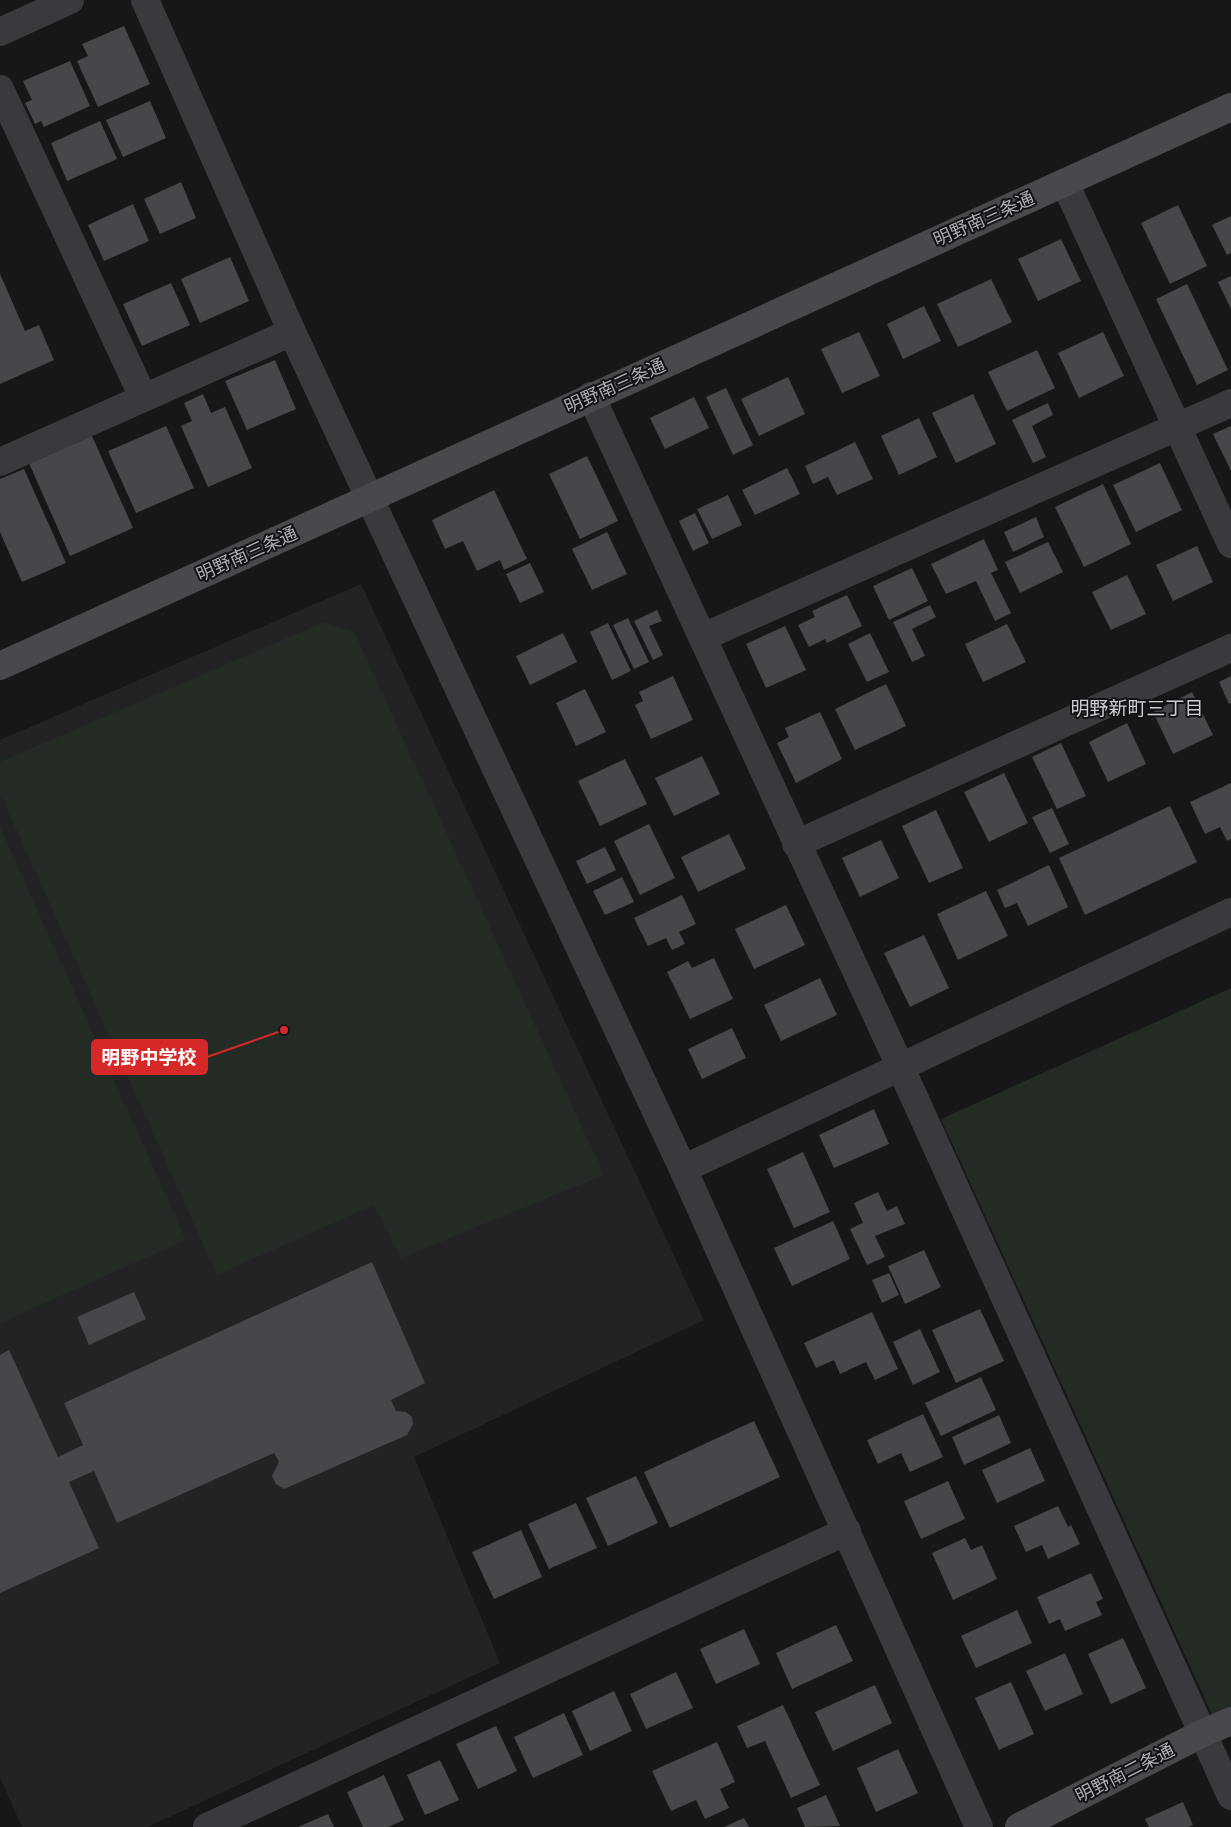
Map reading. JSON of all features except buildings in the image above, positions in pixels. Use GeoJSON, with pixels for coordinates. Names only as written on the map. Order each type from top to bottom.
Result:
{"type":"FeatureCollection","features":[{"type":"Feature","properties":{"kind":"street"},"geometry":{"type":"LineString","coordinates":[[0,32],[70,0]]}},
{"type":"Feature","properties":{"kind":"street"},"geometry":{"type":"LineString","coordinates":[[145,0],[292,332],[683,1169],[979,1827]]}},
{"type":"Feature","properties":{"kind":"street"},"geometry":{"type":"LineString","coordinates":[[0,89],[143,397]]}},
{"type":"Feature","properties":{"kind":"street","name":"明野南三条通"},"geometry":{"type":"LineString","coordinates":[[0,666],[1231,107]]}},
{"type":"Feature","properties":{"kind":"street"},"geometry":{"type":"LineString","coordinates":[[1064,183],[1231,544]]}},
{"type":"Feature","properties":{"kind":"street"},"geometry":{"type":"LineString","coordinates":[[0,462],[292,332]]}},
{"type":"Feature","properties":{"kind":"street"},"geometry":{"type":"LineString","coordinates":[[591,396],[900,1066],[1231,1796]]}},
{"type":"Feature","properties":{"kind":"street"},"geometry":{"type":"LineString","coordinates":[[703,637],[1231,403]]}},
{"type":"Feature","properties":{"kind":"street"},"geometry":{"type":"LineString","coordinates":[[796,844],[1231,648]]}},
{"type":"Feature","properties":{"kind":"street"},"geometry":{"type":"LineString","coordinates":[[683,1169],[1231,912]]}},
{"type":"Feature","properties":{"kind":"street"},"geometry":{"type":"LineString","coordinates":[[207,1827],[847,1531]]}},
{"type":"Feature","properties":{"kind":"street","name":"明野南二条通"},"geometry":{"type":"LineString","coordinates":[[1019,1827],[1231,1721]]}},
{"type":"Feature","properties":{"kind":"shaded area"},"geometry":{"type":"Polygon","coordinates":[[[361,584],[704,1320],[414,1457],[500,1663],[148,1827],[22,1827],[0,1778],[0,740],[361,584]]]}},
{"type":"Feature","properties":{"kind":"shaded area"},"geometry":{"type":"Polygon","coordinates":[[[324,622],[354,632],[604,1175],[401,1258],[374,1205],[217,1275],[0,793],[0,762],[324,622]]]}},
{"type":"Feature","properties":{"kind":"shaded area"},"geometry":{"type":"Polygon","coordinates":[[[0,827],[186,1240],[0,1323],[0,827]]]}},
{"type":"Feature","properties":{"kind":"shaded area"},"geometry":{"type":"Polygon","coordinates":[[[1231,988],[1231,1711],[1214,1719],[941,1119],[1231,988]]]}},
{"type":"Feature","properties":{"kind":"place","name":"明野中学校"},"geometry":{"type":"Point","coordinates":[284,1030]}},
{"type":"Feature","properties":{"kind":"district","name":"明野新町三丁目"},"geometry":{"type":"Point","coordinates":[1137,708]}}]}
